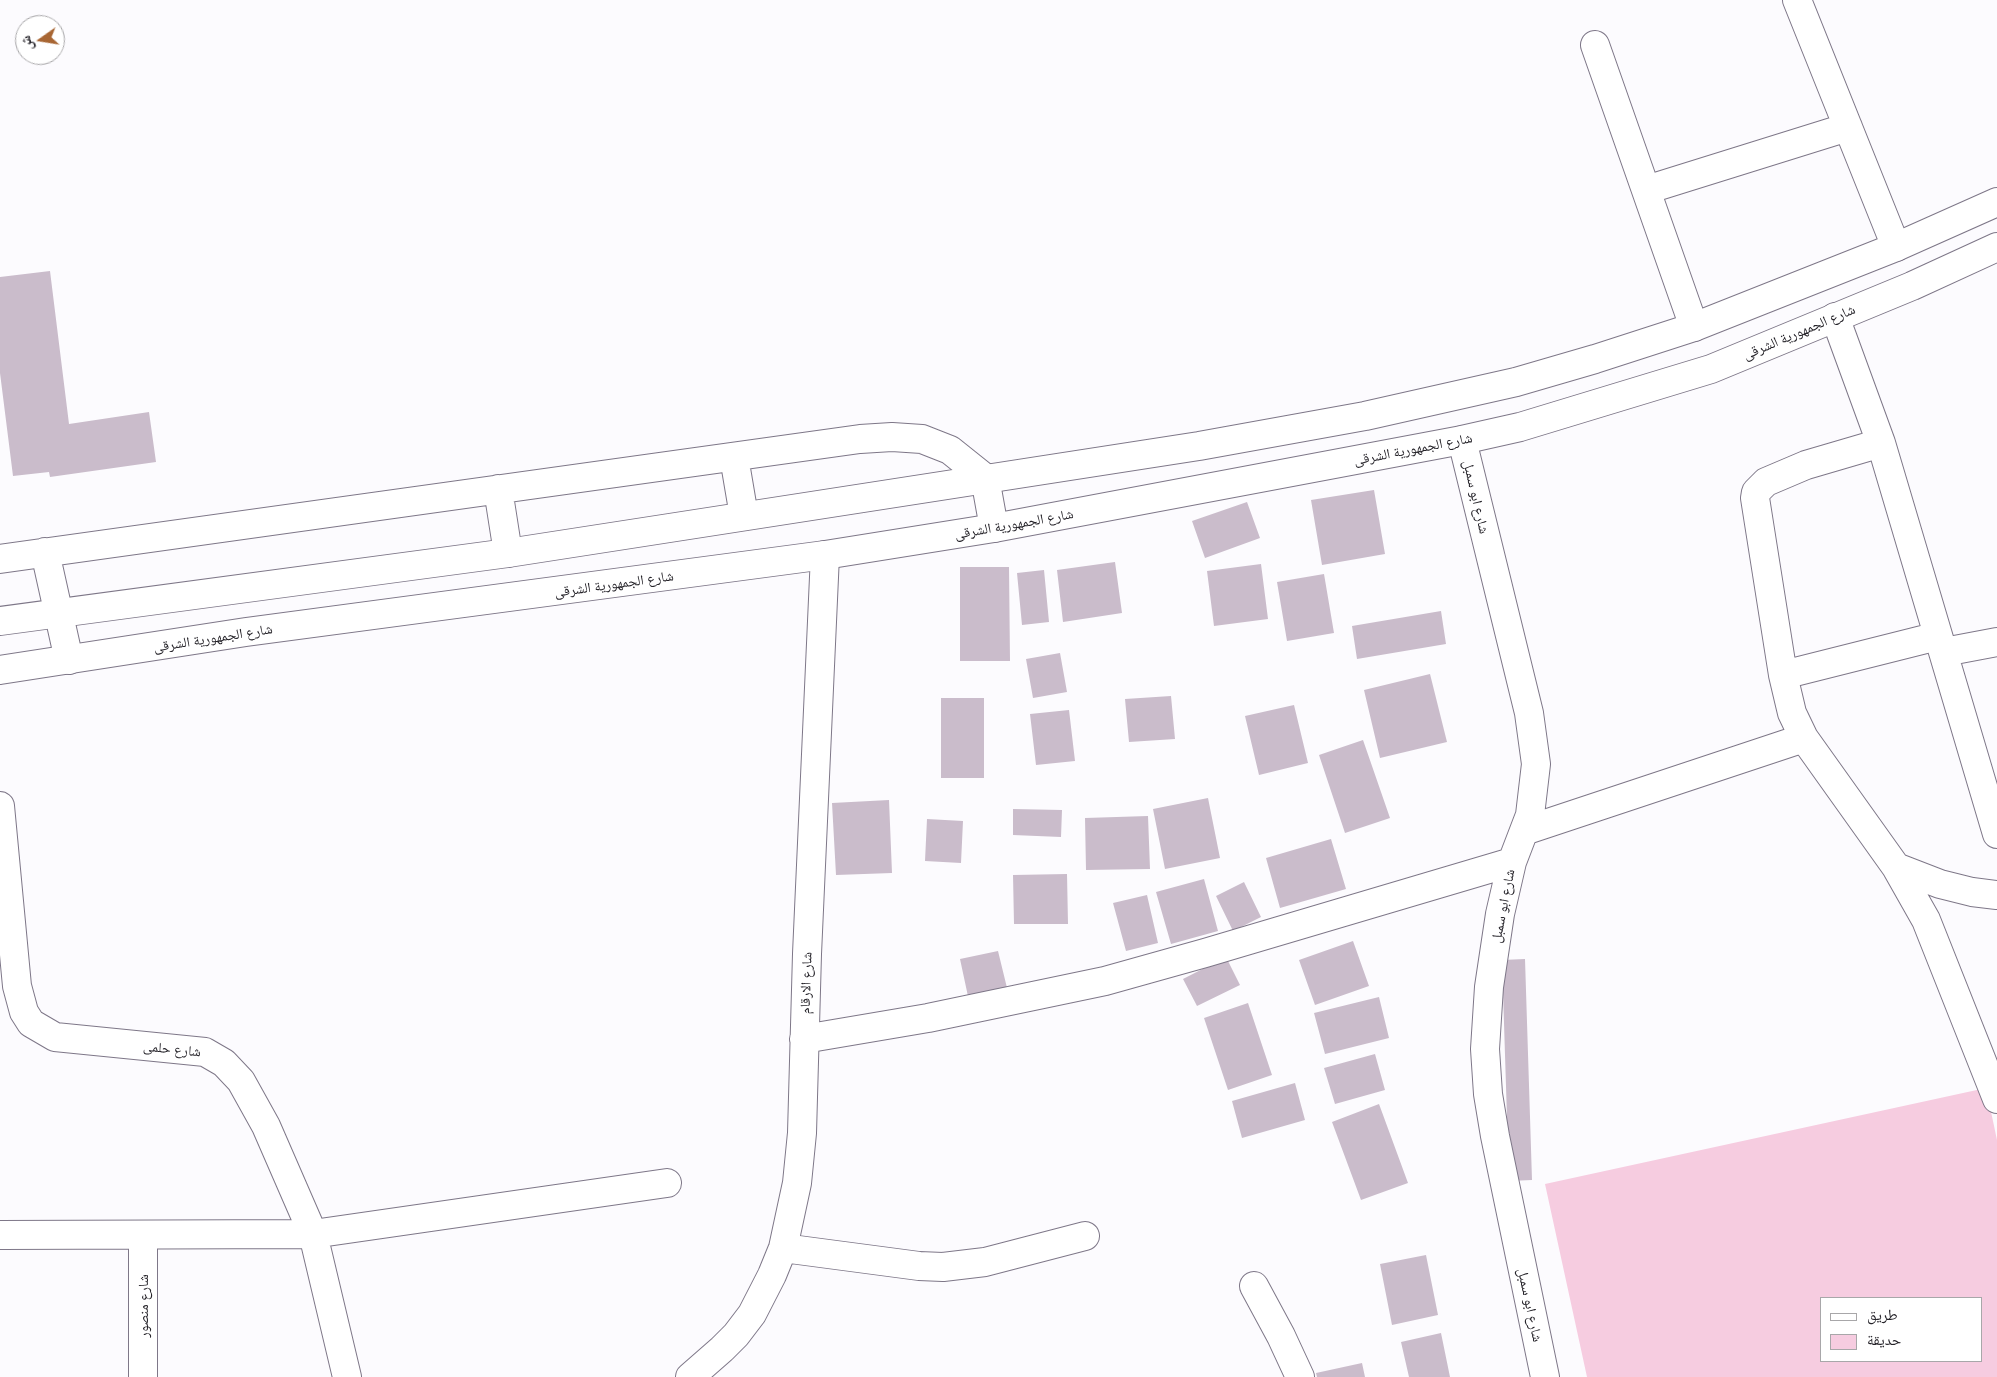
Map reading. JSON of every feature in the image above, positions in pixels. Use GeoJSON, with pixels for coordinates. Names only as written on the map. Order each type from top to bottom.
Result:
{"type":"FeatureCollection","features":[{"type":"Feature","properties":{"kind":"street"},"geometry":{"type":"LineString","coordinates":[[1797,0],[1896,247]]}},
{"type":"Feature","properties":{"kind":"street"},"geometry":{"type":"LineString","coordinates":[[1594,45],[1694,327]]}},
{"type":"Feature","properties":{"kind":"street"},"geometry":{"type":"LineString","coordinates":[[1646,190],[1848,127]]}},
{"type":"Feature","properties":{"kind":"street"},"geometry":{"type":"LineString","coordinates":[[0,621],[508,553],[1198,446],[1364,416],[1516,382],[1694,327],[1896,247],[1997,202]]}},
{"type":"Feature","properties":{"kind":"street","name":"شارع الجمهورية الشرقى"},"geometry":{"type":"LineString","coordinates":[[0,670],[246,632],[825,555],[994,528],[1462,440],[1520,427],[1710,369],[1836,318],[1997,247]]}},
{"type":"Feature","properties":{"kind":"street"},"geometry":{"type":"LineString","coordinates":[[1845,267],[1862,306]]}},
{"type":"Feature","properties":{"kind":"street"},"geometry":{"type":"LineString","coordinates":[[1836,318],[1881,443],[1997,834]]}},
{"type":"Feature","properties":{"kind":"street"},"geometry":{"type":"LineString","coordinates":[[0,559],[860,439],[892,437],[922,440],[950,450],[985,478],[994,528]]}},
{"type":"Feature","properties":{"kind":"street","name":"شارع ابو سمبل"},"geometry":{"type":"LineString","coordinates":[[1462,440],[1529,713],[1536,764],[1530,815],[1512,862],[1500,914],[1488,987],[1485,1049],[1488,1094],[1545,1377]]}},
{"type":"Feature","properties":{"kind":"street"},"geometry":{"type":"LineString","coordinates":[[1881,443],[1806,465],[1766,482],[1756,492],[1755,498],[1783,675],[1792,713],[1804,738],[1896,867],[1912,895],[1937,946],[1997,1099]]}},
{"type":"Feature","properties":{"kind":"street"},"geometry":{"type":"LineString","coordinates":[[734,457],[744,516]]}},
{"type":"Feature","properties":{"kind":"street"},"geometry":{"type":"LineString","coordinates":[[498,489],[508,553]]}},
{"type":"Feature","properties":{"kind":"street"},"geometry":{"type":"LineString","coordinates":[[46,552],[69,660]]}},
{"type":"Feature","properties":{"kind":"street","name":"شارع الارقام"},"geometry":{"type":"LineString","coordinates":[[690,1377],[736,1335],[752,1314],[772,1275],[782,1248],[797,1182],[802,1133],[804,1039],[825,555]]}},
{"type":"Feature","properties":{"kind":"street"},"geometry":{"type":"LineString","coordinates":[[1783,675],[1941,644],[1997,642]]}},
{"type":"Feature","properties":{"kind":"street"},"geometry":{"type":"LineString","coordinates":[[1524,831],[1804,738]]}},
{"type":"Feature","properties":{"kind":"street","name":"شارع حلمى"},"geometry":{"type":"LineString","coordinates":[[0,806],[17,986],[24,1012],[32,1023],[55,1037],[205,1052],[224,1063],[241,1081],[266,1126],[313,1234],[340,1339],[347,1377]]}},
{"type":"Feature","properties":{"kind":"street"},"geometry":{"type":"LineString","coordinates":[[804,1039],[928,1018],[1105,981],[1512,862]]}},
{"type":"Feature","properties":{"kind":"street"},"geometry":{"type":"LineString","coordinates":[[1896,867],[1956,888],[1972,892],[1997,894]]}},
{"type":"Feature","properties":{"kind":"street"},"geometry":{"type":"LineString","coordinates":[[0,1236],[313,1234],[667,1183]]}},
{"type":"Feature","properties":{"kind":"street","name":"شارع منصور"},"geometry":{"type":"LineString","coordinates":[[143,1235],[143,1377]]}},
{"type":"Feature","properties":{"kind":"street"},"geometry":{"type":"LineString","coordinates":[[782,1248],[919,1266],[943,1267],[985,1262],[1086,1236]]}},
{"type":"Feature","properties":{"kind":"street"},"geometry":{"type":"LineString","coordinates":[[1254,1286],[1281,1336],[1300,1377]]}},
{"type":"Feature","properties":{"kind":"green space"},"geometry":{"type":"Polygon","coordinates":[[[1986,1088],[1997,1140],[1997,1377],[1587,1377],[1545,1184],[1986,1088]]]}},
{"type":"Feature","properties":{"kind":"building"},"geometry":{"type":"Polygon","coordinates":[[[50,271],[69,424],[149,412],[156,462],[50,477],[49,472],[13,476],[0,373],[0,277],[50,271]]]}},
{"type":"Feature","properties":{"kind":"building"},"geometry":{"type":"Polygon","coordinates":[[[1374,490],[1385,554],[1322,565],[1311,500],[1374,490]]]}},
{"type":"Feature","properties":{"kind":"building"},"geometry":{"type":"Polygon","coordinates":[[[1247,502],[1260,538],[1205,558],[1192,521],[1247,502]]]}},
{"type":"Feature","properties":{"kind":"building"},"geometry":{"type":"Polygon","coordinates":[[[1115,562],[1122,613],[1063,622],[1057,570],[1115,562]]]}},
{"type":"Feature","properties":{"kind":"building"},"geometry":{"type":"Polygon","coordinates":[[[1261,564],[1268,619],[1214,626],[1207,571],[1261,564]]]}},
{"type":"Feature","properties":{"kind":"building"},"geometry":{"type":"Polygon","coordinates":[[[960,567],[1009,567],[1010,661],[960,661],[960,567]]]}},
{"type":"Feature","properties":{"kind":"building"},"geometry":{"type":"Polygon","coordinates":[[[1044,570],[1049,622],[1022,625],[1017,573],[1044,570]]]}},
{"type":"Feature","properties":{"kind":"building"},"geometry":{"type":"Polygon","coordinates":[[[1324,574],[1334,633],[1287,641],[1277,582],[1324,574]]]}},
{"type":"Feature","properties":{"kind":"building"},"geometry":{"type":"Polygon","coordinates":[[[1441,611],[1446,644],[1357,659],[1352,626],[1441,611]]]}},
{"type":"Feature","properties":{"kind":"building"},"geometry":{"type":"Polygon","coordinates":[[[1060,653],[1067,692],[1033,698],[1026,659],[1060,653]]]}},
{"type":"Feature","properties":{"kind":"building"},"geometry":{"type":"Polygon","coordinates":[[[1430,674],[1447,742],[1380,758],[1364,690],[1430,674]]]}},
{"type":"Feature","properties":{"kind":"building"},"geometry":{"type":"Polygon","coordinates":[[[1171,696],[1175,739],[1129,742],[1125,699],[1171,696]]]}},
{"type":"Feature","properties":{"kind":"building"},"geometry":{"type":"Polygon","coordinates":[[[941,698],[984,698],[984,778],[941,778],[941,698]]]}},
{"type":"Feature","properties":{"kind":"building"},"geometry":{"type":"Polygon","coordinates":[[[1294,705],[1308,763],[1259,775],[1245,716],[1294,705]]]}},
{"type":"Feature","properties":{"kind":"building"},"geometry":{"type":"Polygon","coordinates":[[[1069,710],[1075,761],[1036,765],[1030,714],[1069,710]]]}},
{"type":"Feature","properties":{"kind":"building"},"geometry":{"type":"Polygon","coordinates":[[[1363,740],[1390,818],[1345,833],[1319,755],[1363,740]]]}},
{"type":"Feature","properties":{"kind":"building"},"geometry":{"type":"Polygon","coordinates":[[[1208,798],[1220,858],[1165,869],[1153,809],[1208,798]]]}},
{"type":"Feature","properties":{"kind":"building"},"geometry":{"type":"Polygon","coordinates":[[[889,800],[892,873],[836,875],[832,803],[889,800]]]}},
{"type":"Feature","properties":{"kind":"building"},"geometry":{"type":"Polygon","coordinates":[[[1013,809],[1062,810],[1061,837],[1013,835],[1013,809]]]}},
{"type":"Feature","properties":{"kind":"building"},"geometry":{"type":"Polygon","coordinates":[[[1148,816],[1150,869],[1086,870],[1085,818],[1148,816]]]}},
{"type":"Feature","properties":{"kind":"building"},"geometry":{"type":"Polygon","coordinates":[[[927,819],[963,821],[961,863],[925,861],[927,819]]]}},
{"type":"Feature","properties":{"kind":"building"},"geometry":{"type":"Polygon","coordinates":[[[1331,839],[1346,889],[1280,908],[1266,858],[1331,839]]]}},
{"type":"Feature","properties":{"kind":"building"},"geometry":{"type":"Polygon","coordinates":[[[1067,874],[1068,924],[1014,924],[1013,875],[1067,874]]]}},
{"type":"Feature","properties":{"kind":"building"},"geometry":{"type":"Polygon","coordinates":[[[1204,879],[1218,931],[1171,944],[1156,892],[1204,879]]]}},
{"type":"Feature","properties":{"kind":"building"},"geometry":{"type":"Polygon","coordinates":[[[1244,882],[1261,917],[1233,931],[1216,896],[1244,882]]]}},
{"type":"Feature","properties":{"kind":"building"},"geometry":{"type":"Polygon","coordinates":[[[1147,895],[1158,943],[1126,951],[1113,903],[1147,895]]]}},
{"type":"Feature","properties":{"kind":"building"},"geometry":{"type":"Polygon","coordinates":[[[1353,941],[1369,986],[1315,1005],[1299,960],[1353,941]]]}},
{"type":"Feature","properties":{"kind":"building"},"geometry":{"type":"Polygon","coordinates":[[[998,951],[1008,992],[969,1001],[960,959],[998,951]]]}},
{"type":"Feature","properties":{"kind":"building"},"geometry":{"type":"Polygon","coordinates":[[[1226,957],[1240,985],[1197,1006],[1183,979],[1226,957]]]}},
{"type":"Feature","properties":{"kind":"building"},"geometry":{"type":"Polygon","coordinates":[[[1525,959],[1532,1180],[1509,1181],[1502,960],[1525,959]]]}},
{"type":"Feature","properties":{"kind":"building"},"geometry":{"type":"Polygon","coordinates":[[[1379,997],[1389,1038],[1325,1054],[1314,1013],[1379,997]]]}},
{"type":"Feature","properties":{"kind":"building"},"geometry":{"type":"Polygon","coordinates":[[[1248,1003],[1272,1075],[1228,1090],[1204,1018],[1248,1003]]]}},
{"type":"Feature","properties":{"kind":"building"},"geometry":{"type":"Polygon","coordinates":[[[1375,1054],[1385,1090],[1335,1104],[1324,1068],[1375,1054]]]}},
{"type":"Feature","properties":{"kind":"building"},"geometry":{"type":"Polygon","coordinates":[[[1295,1083],[1305,1120],[1242,1138],[1232,1101],[1295,1083]]]}},
{"type":"Feature","properties":{"kind":"building"},"geometry":{"type":"Polygon","coordinates":[[[1379,1104],[1408,1183],[1361,1200],[1332,1122],[1379,1104]]]}},
{"type":"Feature","properties":{"kind":"building"},"geometry":{"type":"Polygon","coordinates":[[[1426,1255],[1438,1315],[1392,1325],[1380,1264],[1426,1255]]]}},
{"type":"Feature","properties":{"kind":"building"},"geometry":{"type":"Polygon","coordinates":[[[1441,1333],[1450,1377],[1409,1377],[1401,1342],[1441,1333]]]}},
{"type":"Feature","properties":{"kind":"building"},"geometry":{"type":"Polygon","coordinates":[[[1362,1363],[1365,1377],[1317,1377],[1316,1373],[1362,1363]]]}}]}
